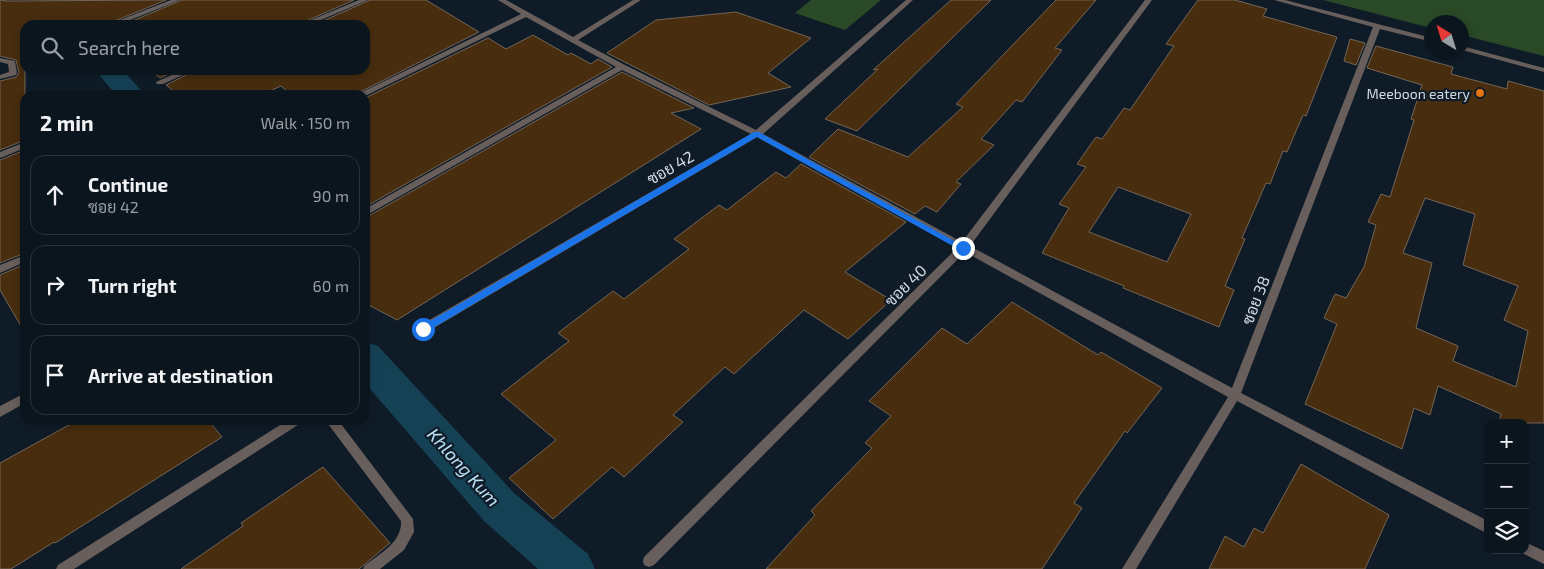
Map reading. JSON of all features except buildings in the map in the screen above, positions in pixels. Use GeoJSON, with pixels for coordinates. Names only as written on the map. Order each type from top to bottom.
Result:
{"type":"FeatureCollection","features":[{"type":"Feature","properties":{"kind":"street"},"geometry":{"type":"LineString","coordinates":[[124,20],[177,0]]}},
{"type":"Feature","properties":{"kind":"street"},"geometry":{"type":"LineString","coordinates":[[315,20],[365,0]]}},
{"type":"Feature","properties":{"kind":"street"},"geometry":{"type":"LineString","coordinates":[[501,0],[622,67],[757,134],[1235,395],[1484,526]]}},
{"type":"Feature","properties":{"kind":"street"},"geometry":{"type":"LineString","coordinates":[[573,40],[638,0]]}},
{"type":"Feature","properties":{"kind":"street","name":"ซอย 42"},"geometry":{"type":"LineString","coordinates":[[423,329],[757,134],[910,0]]}},
{"type":"Feature","properties":{"kind":"street","name":"ซอย 40"},"geometry":{"type":"LineString","coordinates":[[648,561],[963,248],[1149,0]]}},
{"type":"Feature","properties":{"kind":"street"},"geometry":{"type":"LineString","coordinates":[[1277,0],[1424,38]]}},
{"type":"Feature","properties":{"kind":"street"},"geometry":{"type":"LineString","coordinates":[[370,90],[525,15]]}},
{"type":"Feature","properties":{"kind":"street","name":"ซอย 38"},"geometry":{"type":"LineString","coordinates":[[1129,569],[1235,395],[1378,26]]}},
{"type":"Feature","properties":{"kind":"street"},"geometry":{"type":"LineString","coordinates":[[1469,50],[1544,70]]}},
{"type":"Feature","properties":{"kind":"street"},"geometry":{"type":"LineString","coordinates":[[0,60],[12,63],[12,73],[0,78]]}},
{"type":"Feature","properties":{"kind":"street"},"geometry":{"type":"LineString","coordinates":[[370,210],[622,67]]}},
{"type":"Feature","properties":{"kind":"street"},"geometry":{"type":"LineString","coordinates":[[160,82],[178,75]]}},
{"type":"Feature","properties":{"kind":"street"},"geometry":{"type":"LineString","coordinates":[[0,155],[20,147]]}},
{"type":"Feature","properties":{"kind":"street"},"geometry":{"type":"LineString","coordinates":[[0,269],[20,260]]}},
{"type":"Feature","properties":{"kind":"street"},"geometry":{"type":"LineString","coordinates":[[0,412],[20,401]]}},
{"type":"Feature","properties":{"kind":"street"},"geometry":{"type":"LineString","coordinates":[[63,569],[289,425]]}},
{"type":"Feature","properties":{"kind":"street"},"geometry":{"type":"LineString","coordinates":[[336,425],[407,519],[408,532],[399,546],[370,569]]}},
{"type":"Feature","properties":{"kind":"street"},"geometry":{"type":"LineString","coordinates":[[1529,550],[1544,558]]}},
{"type":"Feature","properties":{"kind":"green space"},"geometry":{"type":"Polygon","coordinates":[[[811,0],[881,0],[845,30],[795,13],[811,0]]]}},
{"type":"Feature","properties":{"kind":"green space"},"geometry":{"type":"Polygon","coordinates":[[[1323,0],[1544,0],[1544,56],[1469,37],[1469,15],[1424,15],[1424,26],[1323,0]]]}},
{"type":"Feature","properties":{"kind":"waterway","name":"Khlong Kum"},"geometry":{"type":"LineString","coordinates":[[113,75],[126,90]]}},
{"type":"Feature","properties":{"kind":"waterway","name":"Khlong Kum"},"geometry":{"type":"LineString","coordinates":[[370,363],[499,507],[572,569]]}},
{"type":"Feature","properties":{"kind":"place","name":"Meeboon eatery"},"geometry":{"type":"Point","coordinates":[1480,93]}},
{"type":"Feature","properties":{"kind":"route"},"geometry":{"type":"LineString","coordinates":[[423,329],[757,134],[963,248]]}}]}
